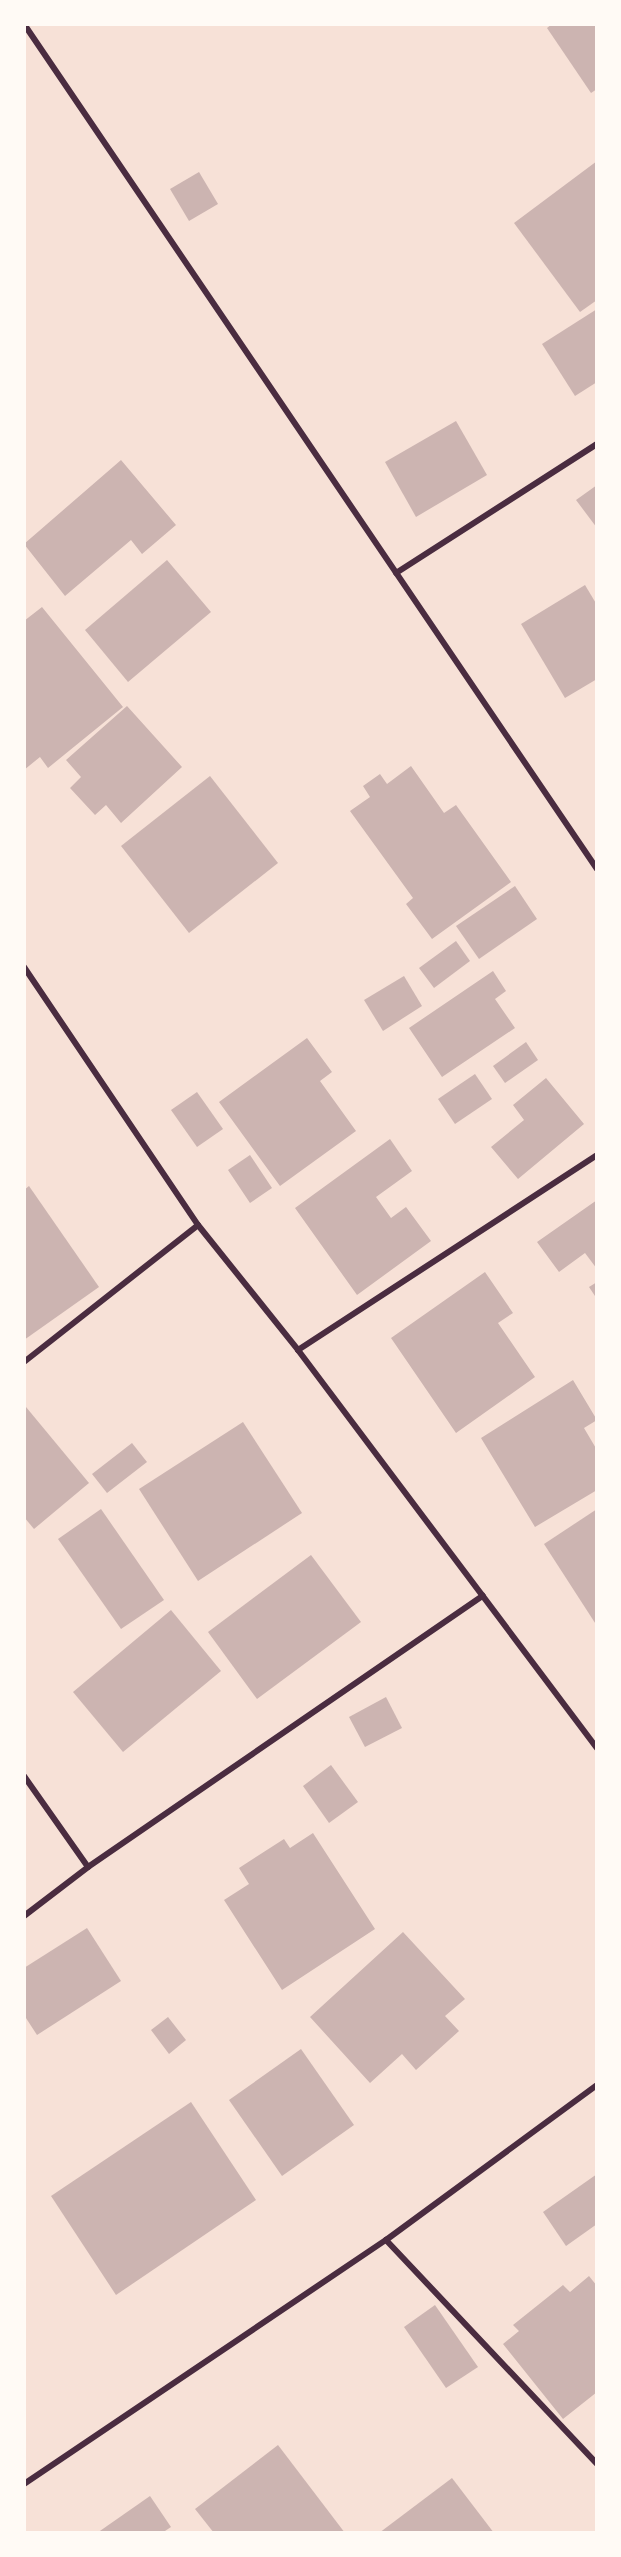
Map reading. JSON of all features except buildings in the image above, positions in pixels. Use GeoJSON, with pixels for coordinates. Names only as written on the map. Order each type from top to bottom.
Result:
{"type":"FeatureCollection","features":[{"type":"Feature","properties":{"kind":"street"},"geometry":{"type":"LineString","coordinates":[[24,24],[597,869]]}},
{"type":"Feature","properties":{"kind":"street"},"geometry":{"type":"LineString","coordinates":[[396,573],[597,444]]}},
{"type":"Feature","properties":{"kind":"street"},"geometry":{"type":"LineString","coordinates":[[24,967],[198,1225],[298,1350],[597,1748]]}},
{"type":"Feature","properties":{"kind":"street"},"geometry":{"type":"LineString","coordinates":[[298,1350],[597,1155]]}},
{"type":"Feature","properties":{"kind":"street"},"geometry":{"type":"LineString","coordinates":[[24,1362],[198,1225]]}},
{"type":"Feature","properties":{"kind":"street"},"geometry":{"type":"LineString","coordinates":[[24,1916],[88,1867],[483,1596]]}},
{"type":"Feature","properties":{"kind":"street"},"geometry":{"type":"LineString","coordinates":[[24,1776],[88,1867]]}},
{"type":"Feature","properties":{"kind":"street"},"geometry":{"type":"LineString","coordinates":[[24,2484],[386,2240],[597,2085]]}},
{"type":"Feature","properties":{"kind":"street"},"geometry":{"type":"LineString","coordinates":[[386,2240],[597,2464]]}}]}
